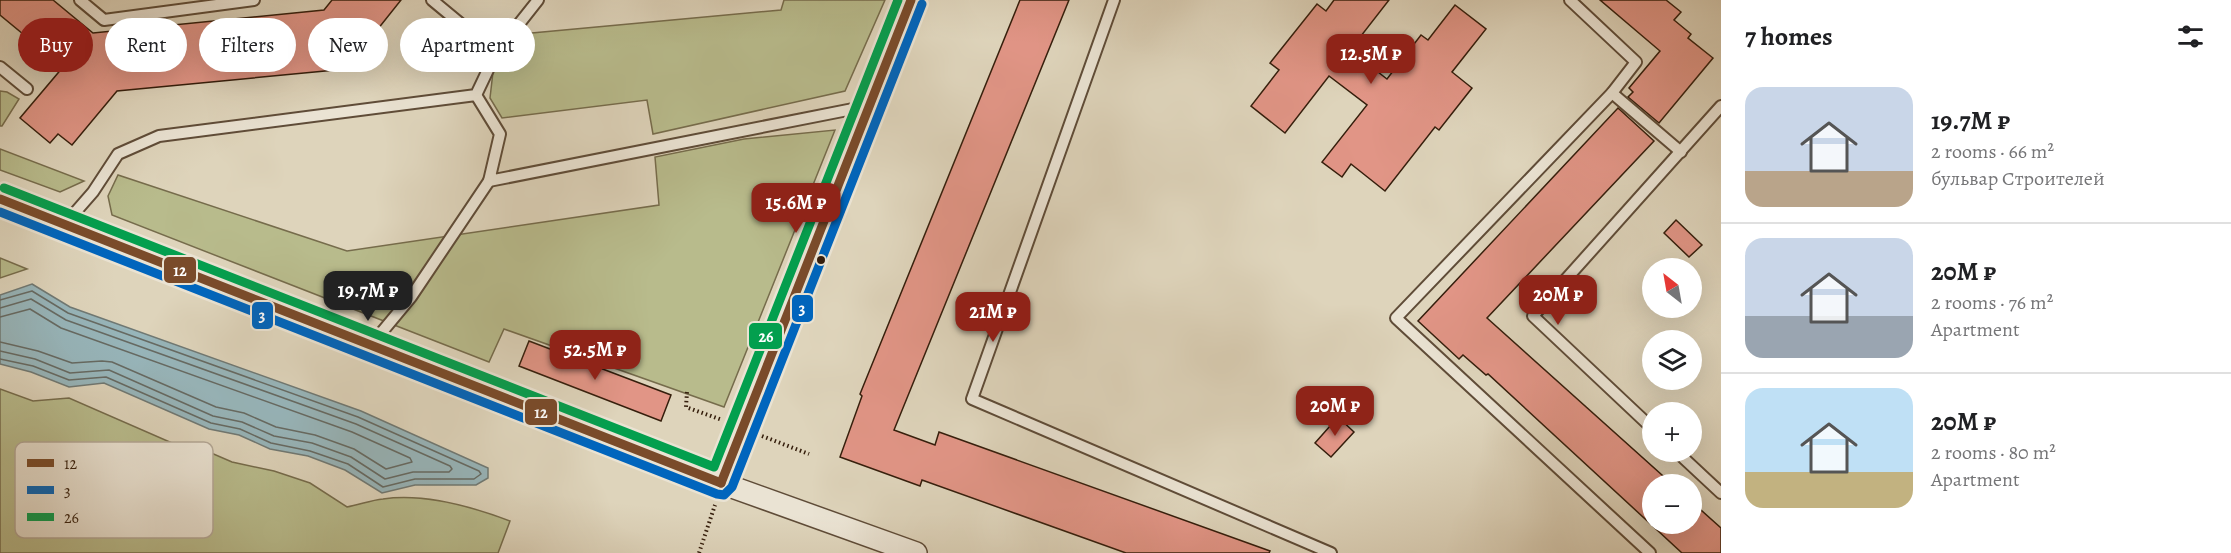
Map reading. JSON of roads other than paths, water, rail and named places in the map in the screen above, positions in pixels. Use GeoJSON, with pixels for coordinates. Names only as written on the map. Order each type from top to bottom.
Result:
{"type":"FeatureCollection","features":[{"type":"Feature","properties":{"kind":"street"},"geometry":{"type":"LineString","coordinates":[[721,483],[911,0]]}},
{"type":"Feature","properties":{"kind":"street"},"geometry":{"type":"LineString","coordinates":[[0,200],[721,483],[916,553]]}},
{"type":"Feature","properties":{"kind":"lane"},"geometry":{"type":"LineString","coordinates":[[80,0],[104,20],[254,0]]}},
{"type":"Feature","properties":{"kind":"lane"},"geometry":{"type":"LineString","coordinates":[[432,0],[454,18]]}},
{"type":"Feature","properties":{"kind":"lane"},"geometry":{"type":"LineString","coordinates":[[523,18],[538,0]]}},
{"type":"Feature","properties":{"kind":"lane"},"geometry":{"type":"LineString","coordinates":[[1114,0],[972,399],[1330,553]]}},
{"type":"Feature","properties":{"kind":"lane"},"geometry":{"type":"LineString","coordinates":[[1570,0],[1636,62],[1612,93],[1396,318],[1650,553]]}},
{"type":"Feature","properties":{"kind":"lane"},"geometry":{"type":"LineString","coordinates":[[0,67],[27,89]]}},
{"type":"Feature","properties":{"kind":"lane"},"geometry":{"type":"LineString","coordinates":[[476,95],[487,72]]}},
{"type":"Feature","properties":{"kind":"lane"},"geometry":{"type":"LineString","coordinates":[[1612,93],[1681,152]]}},
{"type":"Feature","properties":{"kind":"lane"},"geometry":{"type":"LineString","coordinates":[[370,346],[411,297],[489,181],[500,134],[476,95]]}},
{"type":"Feature","properties":{"kind":"lane"},"geometry":{"type":"LineString","coordinates":[[65,225],[93,192],[118,154],[159,136],[476,95]]}},
{"type":"Feature","properties":{"kind":"lane"},"geometry":{"type":"LineString","coordinates":[[489,181],[871,105]]}},
{"type":"Feature","properties":{"kind":"lane"},"geometry":{"type":"LineString","coordinates":[[1642,419],[1533,316],[1721,106]]}},
{"type":"Feature","properties":{"kind":"lane"},"geometry":{"type":"LineString","coordinates":[[1688,462],[1721,493]]}},
{"type":"Feature","properties":{"kind":"water"},"geometry":{"type":"Polygon","coordinates":[[[32,284],[70,307],[361,411],[488,468],[488,478],[476,485],[415,485],[382,493],[345,470],[308,456],[270,449],[239,435],[209,429],[104,383],[69,387],[31,372],[0,364],[0,295],[32,284]]]}}]}
